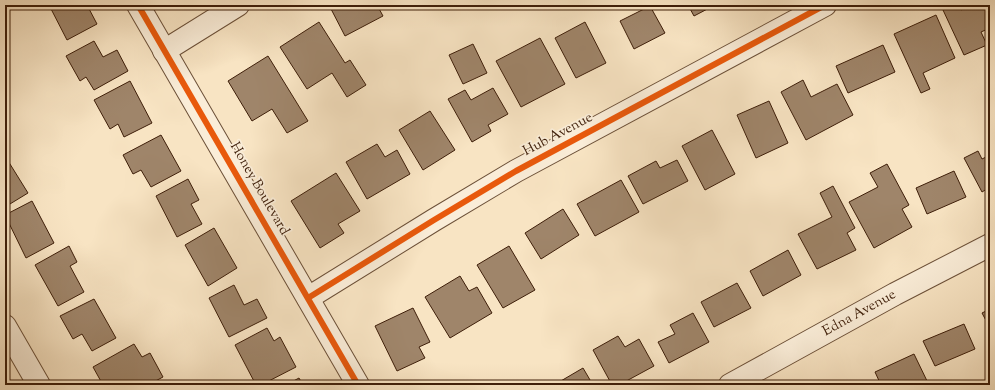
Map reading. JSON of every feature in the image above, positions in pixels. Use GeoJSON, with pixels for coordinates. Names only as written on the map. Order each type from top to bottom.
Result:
{"type":"FeatureCollection","features":[{"type":"Feature","properties":{"kind":"street","name":"Honey Boulevard"},"geometry":{"type":"LineString","coordinates":[[138,5],[358,385]]}},
{"type":"Feature","properties":{"kind":"street"},"geometry":{"type":"LineString","coordinates":[[164,51],[238,5]]}},
{"type":"Feature","properties":{"kind":"street","name":"Hub Avenue"},"geometry":{"type":"LineString","coordinates":[[308,298],[516,171],[825,5]]}},
{"type":"Feature","properties":{"kind":"street","name":"Edna Avenue"},"geometry":{"type":"LineString","coordinates":[[730,385],[895,294],[990,245]]}},
{"type":"Feature","properties":{"kind":"street"},"geometry":{"type":"LineString","coordinates":[[5,326],[39,385]]}},
{"type":"Feature","properties":{"kind":"building"},"geometry":{"type":"Polygon","coordinates":[[[49,5],[87,5],[97,24],[67,40],[49,5]]]}},
{"type":"Feature","properties":{"kind":"building"},"geometry":{"type":"Polygon","coordinates":[[[334,5],[377,5],[383,16],[345,36],[330,7],[334,5]]]}},
{"type":"Feature","properties":{"kind":"building"},"geometry":{"type":"Polygon","coordinates":[[[396,5],[406,5],[398,9],[396,5]]]}},
{"type":"Feature","properties":{"kind":"building"},"geometry":{"type":"Polygon","coordinates":[[[688,5],[715,5],[694,16],[688,5]]]}},
{"type":"Feature","properties":{"kind":"building"},"geometry":{"type":"Polygon","coordinates":[[[953,5],[959,5],[961,10],[971,5],[990,5],[990,28],[981,32],[987,45],[964,55],[943,10],[953,5]]]}},
{"type":"Feature","properties":{"kind":"building"},"geometry":{"type":"Polygon","coordinates":[[[650,6],[665,33],[634,49],[620,21],[650,6]]]}},
{"type":"Feature","properties":{"kind":"building"},"geometry":{"type":"Polygon","coordinates":[[[936,15],[955,58],[923,73],[930,89],[921,93],[894,34],[936,15]]]}},
{"type":"Feature","properties":{"kind":"building"},"geometry":{"type":"Polygon","coordinates":[[[319,22],[345,63],[350,60],[366,85],[347,97],[332,73],[307,89],[280,47],[319,22]]]}},
{"type":"Feature","properties":{"kind":"building"},"geometry":{"type":"Polygon","coordinates":[[[585,22],[606,63],[576,78],[555,38],[585,22]]]}},
{"type":"Feature","properties":{"kind":"building"},"geometry":{"type":"Polygon","coordinates":[[[540,38],[565,84],[521,107],[496,61],[540,38]]]}},
{"type":"Feature","properties":{"kind":"building"},"geometry":{"type":"Polygon","coordinates":[[[94,41],[103,57],[117,50],[128,71],[94,90],[86,77],[80,81],[66,56],[94,41]]]}},
{"type":"Feature","properties":{"kind":"building"},"geometry":{"type":"Polygon","coordinates":[[[473,44],[487,73],[463,84],[449,55],[473,44]]]}},
{"type":"Feature","properties":{"kind":"building"},"geometry":{"type":"Polygon","coordinates":[[[883,45],[895,72],[848,93],[836,66],[883,45]]]}},
{"type":"Feature","properties":{"kind":"building"},"geometry":{"type":"Polygon","coordinates":[[[268,56],[308,121],[287,133],[272,109],[252,121],[228,81],[268,56]]]}},
{"type":"Feature","properties":{"kind":"building"},"geometry":{"type":"Polygon","coordinates":[[[803,80],[811,97],[837,84],[853,115],[806,140],[781,92],[803,80]]]}},
{"type":"Feature","properties":{"kind":"building"},"geometry":{"type":"Polygon","coordinates":[[[130,81],[152,123],[124,137],[118,124],[110,129],[94,100],[130,81]]]}},
{"type":"Feature","properties":{"kind":"building"},"geometry":{"type":"Polygon","coordinates":[[[493,88],[508,114],[488,125],[491,131],[472,142],[448,99],[465,90],[471,100],[493,88]]]}},
{"type":"Feature","properties":{"kind":"building"},"geometry":{"type":"Polygon","coordinates":[[[769,101],[788,143],[756,158],[737,115],[769,101]]]}},
{"type":"Feature","properties":{"kind":"building"},"geometry":{"type":"Polygon","coordinates":[[[430,111],[455,150],[423,170],[399,130],[430,111]]]}},
{"type":"Feature","properties":{"kind":"building"},"geometry":{"type":"Polygon","coordinates":[[[712,130],[735,174],[705,190],[682,146],[712,130]]]}},
{"type":"Feature","properties":{"kind":"building"},"geometry":{"type":"Polygon","coordinates":[[[161,135],[181,171],[151,187],[141,170],[133,174],[123,155],[161,135]]]}},
{"type":"Feature","properties":{"kind":"building"},"geometry":{"type":"Polygon","coordinates":[[[377,144],[385,157],[397,150],[410,174],[367,199],[346,162],[377,144]]]}},
{"type":"Feature","properties":{"kind":"building"},"geometry":{"type":"Polygon","coordinates":[[[978,151],[982,159],[990,155],[990,187],[982,192],[964,158],[978,151]]]}},
{"type":"Feature","properties":{"kind":"building"},"geometry":{"type":"Polygon","coordinates":[[[5,156],[28,193],[5,207],[5,156]]]}},
{"type":"Feature","properties":{"kind":"building"},"geometry":{"type":"Polygon","coordinates":[[[677,160],[688,181],[643,204],[628,176],[656,161],[660,168],[677,160]]]}},
{"type":"Feature","properties":{"kind":"building"},"geometry":{"type":"Polygon","coordinates":[[[887,164],[909,205],[902,209],[912,227],[874,248],[849,202],[878,187],[870,173],[887,164]]]}},
{"type":"Feature","properties":{"kind":"building"},"geometry":{"type":"Polygon","coordinates":[[[954,171],[966,197],[927,214],[916,188],[954,171]]]}},
{"type":"Feature","properties":{"kind":"building"},"geometry":{"type":"Polygon","coordinates":[[[336,173],[360,211],[338,224],[344,233],[320,248],[291,201],[336,173]]]}},
{"type":"Feature","properties":{"kind":"building"},"geometry":{"type":"Polygon","coordinates":[[[188,179],[199,200],[191,204],[202,224],[177,237],[156,196],[188,179]]]}},
{"type":"Feature","properties":{"kind":"building"},"geometry":{"type":"Polygon","coordinates":[[[621,180],[639,212],[595,236],[577,204],[621,180]]]}},
{"type":"Feature","properties":{"kind":"building"},"geometry":{"type":"Polygon","coordinates":[[[833,186],[855,228],[847,233],[856,250],[817,269],[798,234],[832,217],[820,193],[833,186]]]}},
{"type":"Feature","properties":{"kind":"building"},"geometry":{"type":"Polygon","coordinates":[[[32,201],[54,243],[26,258],[5,215],[32,201]]]}},
{"type":"Feature","properties":{"kind":"building"},"geometry":{"type":"Polygon","coordinates":[[[563,209],[579,235],[541,259],[525,233],[563,209]]]}},
{"type":"Feature","properties":{"kind":"building"},"geometry":{"type":"Polygon","coordinates":[[[214,228],[237,268],[208,286],[185,245],[214,228]]]}},
{"type":"Feature","properties":{"kind":"building"},"geometry":{"type":"Polygon","coordinates":[[[69,246],[77,262],[70,266],[84,292],[58,306],[35,265],[69,246]]]}},
{"type":"Feature","properties":{"kind":"building"},"geometry":{"type":"Polygon","coordinates":[[[509,246],[535,290],[503,308],[477,265],[509,246]]]}},
{"type":"Feature","properties":{"kind":"building"},"geometry":{"type":"Polygon","coordinates":[[[788,250],[801,275],[763,296],[750,271],[788,250]]]}},
{"type":"Feature","properties":{"kind":"building"},"geometry":{"type":"Polygon","coordinates":[[[460,276],[469,291],[477,287],[492,313],[450,338],[425,297],[460,276]]]}},
{"type":"Feature","properties":{"kind":"building"},"geometry":{"type":"Polygon","coordinates":[[[737,283],[751,308],[714,327],[701,302],[737,283]]]}},
{"type":"Feature","properties":{"kind":"building"},"geometry":{"type":"Polygon","coordinates":[[[234,285],[244,305],[257,299],[267,318],[229,337],[209,298],[234,285]]]}},
{"type":"Feature","properties":{"kind":"building"},"geometry":{"type":"Polygon","coordinates":[[[94,299],[116,338],[92,351],[82,334],[73,339],[60,316],[94,299]]]}},
{"type":"Feature","properties":{"kind":"building"},"geometry":{"type":"Polygon","coordinates":[[[413,308],[430,342],[419,347],[425,358],[397,371],[375,326],[413,308]]]}},
{"type":"Feature","properties":{"kind":"building"},"geometry":{"type":"Polygon","coordinates":[[[990,309],[990,328],[982,313],[990,309]]]}},
{"type":"Feature","properties":{"kind":"building"},"geometry":{"type":"Polygon","coordinates":[[[693,313],[709,342],[669,363],[658,342],[675,334],[670,325],[693,313]]]}},
{"type":"Feature","properties":{"kind":"building"},"geometry":{"type":"Polygon","coordinates":[[[964,324],[975,349],[935,366],[923,341],[964,324]]]}},
{"type":"Feature","properties":{"kind":"building"},"geometry":{"type":"Polygon","coordinates":[[[267,328],[274,341],[280,337],[296,367],[261,385],[256,385],[235,345],[267,328]]]}},
{"type":"Feature","properties":{"kind":"building"},"geometry":{"type":"Polygon","coordinates":[[[618,336],[625,347],[639,339],[654,366],[619,385],[612,385],[593,350],[618,336]]]}},
{"type":"Feature","properties":{"kind":"building"},"geometry":{"type":"Polygon","coordinates":[[[134,344],[142,357],[150,353],[163,377],[148,385],[103,385],[93,367],[134,344]]]}},
{"type":"Feature","properties":{"kind":"building"},"geometry":{"type":"Polygon","coordinates":[[[914,354],[929,385],[881,385],[875,372],[914,354]]]}},
{"type":"Feature","properties":{"kind":"building"},"geometry":{"type":"Polygon","coordinates":[[[583,368],[593,385],[554,385],[583,368]]]}},
{"type":"Feature","properties":{"kind":"building"},"geometry":{"type":"Polygon","coordinates":[[[299,378],[303,385],[286,385],[299,378]]]}},
{"type":"Feature","properties":{"kind":"cycle path"},"geometry":{"type":"LineString","coordinates":[[138,5],[358,385]]}},
{"type":"Feature","properties":{"kind":"cycle path"},"geometry":{"type":"LineString","coordinates":[[308,298],[516,171],[825,5]]}}]}
